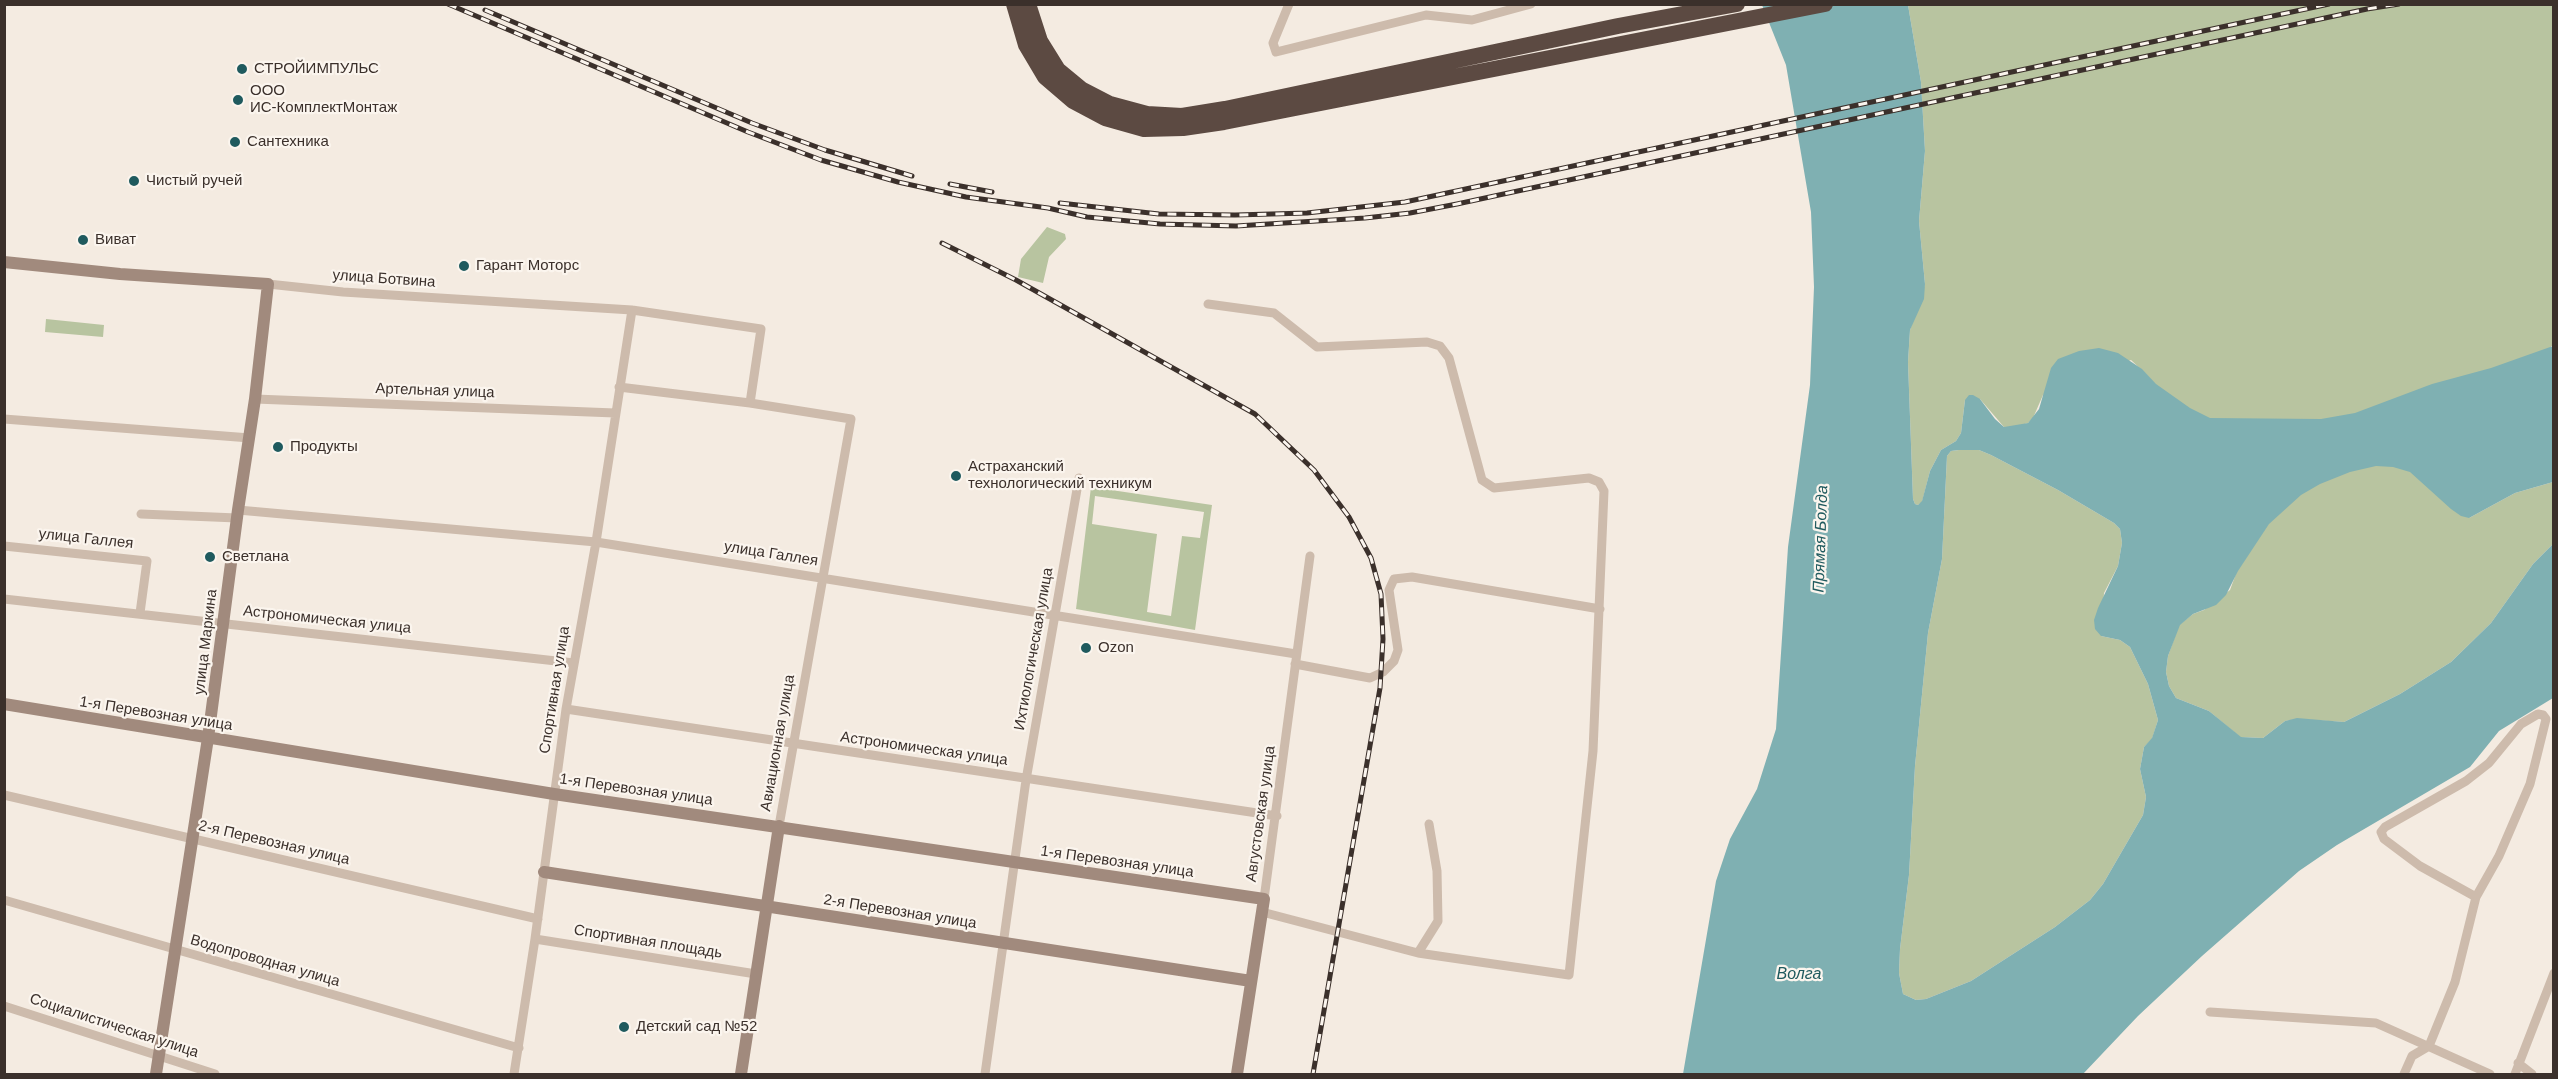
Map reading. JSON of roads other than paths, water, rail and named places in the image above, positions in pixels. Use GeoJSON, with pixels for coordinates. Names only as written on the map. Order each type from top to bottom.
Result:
{"type":"FeatureCollection","features":[{"type":"Feature","properties":{"kind":"highway"},"geometry":{"type":"LineString","coordinates":[[1014,4],[1026,45],[1045,76],[1081,105],[1105,118],[1144,129],[1182,129],[1224,122],[1825,4]]}},
{"type":"Feature","properties":{"kind":"highway"},"geometry":{"type":"LineString","coordinates":[[1028,4],[1040,42],[1058,70],[1081,89],[1110,104],[1147,114],[1182,116],[1618,26],[1737,4]]}},
{"type":"Feature","properties":{"kind":"street"},"geometry":{"type":"LineString","coordinates":[[1289,4],[1274,43],[1276,52],[1426,15],[1472,20],[1531,4]]}},
{"type":"Feature","properties":{"kind":"street","name":"улица Ботвина"},"geometry":{"type":"LineString","coordinates":[[4,262],[343,292],[632,310],[761,329],[750,403]]}},
{"type":"Feature","properties":{"kind":"street","name":"улица Маркина"},"geometry":{"type":"LineString","coordinates":[[156,1074],[208,738],[237,514],[250,438],[268,284]]}},
{"type":"Feature","properties":{"kind":"street"},"geometry":{"type":"LineString","coordinates":[[1208,304],[1274,313],[1317,347],[1427,342],[1440,346],[1449,358],[1482,480],[1494,488],[1589,478],[1599,482],[1604,491],[1593,751],[1569,975],[1418,953],[1263,905]]}},
{"type":"Feature","properties":{"kind":"street","name":"Спортивная улица"},"geometry":{"type":"LineString","coordinates":[[514,1074],[538,919],[566,710],[596,542],[618,387],[632,310]]}},
{"type":"Feature","properties":{"kind":"street"},"geometry":{"type":"LineString","coordinates":[[618,387],[750,403]]}},
{"type":"Feature","properties":{"kind":"street","name":"Артельная улица"},"geometry":{"type":"LineString","coordinates":[[255,399],[615,413]]}},
{"type":"Feature","properties":{"kind":"street","name":"Авиационная улица"},"geometry":{"type":"LineString","coordinates":[[741,1074],[779,826],[851,418],[750,403]]}},
{"type":"Feature","properties":{"kind":"street"},"geometry":{"type":"LineString","coordinates":[[4,419],[250,438]]}},
{"type":"Feature","properties":{"kind":"street","name":"Ихтиологическая улица"},"geometry":{"type":"LineString","coordinates":[[985,1074],[1026,780],[1079,478]]}},
{"type":"Feature","properties":{"kind":"street","name":"улица Галлея"},"geometry":{"type":"LineString","coordinates":[[141,514],[237,514],[596,542],[1296,654]]}},
{"type":"Feature","properties":{"kind":"street","name":"улица Галлея"},"geometry":{"type":"LineString","coordinates":[[4,546],[147,561],[140,614]]}},
{"type":"Feature","properties":{"kind":"street","name":"Августовская улица"},"geometry":{"type":"LineString","coordinates":[[1237,1074],[1277,816],[1310,556]]}},
{"type":"Feature","properties":{"kind":"street"},"geometry":{"type":"LineString","coordinates":[[1295,664],[1370,678],[1383,672],[1394,661],[1398,650],[1389,590],[1394,579],[1412,577],[1600,609]]}},
{"type":"Feature","properties":{"kind":"street","name":"Астрономическая улица"},"geometry":{"type":"LineString","coordinates":[[4,599],[574,663]]}},
{"type":"Feature","properties":{"kind":"street","name":"1-я Перевозная улица"},"geometry":{"type":"LineString","coordinates":[[4,704],[554,794],[1014,862],[1263,905]]}},
{"type":"Feature","properties":{"kind":"street","name":"Астрономическая улица"},"geometry":{"type":"LineString","coordinates":[[566,710],[1277,816]]}},
{"type":"Feature","properties":{"kind":"street"},"geometry":{"type":"LineString","coordinates":[[2404,1074],[2412,1056],[2429,1046],[2455,982],[2476,897],[2499,856],[2530,784],[2547,716],[2538,714],[2522,724],[2489,763],[2466,781],[2385,827],[2381,832],[2384,839],[2420,866],[2476,897]]}},
{"type":"Feature","properties":{"kind":"street","name":"2-я Перевозная улица"},"geometry":{"type":"LineString","coordinates":[[4,795],[538,919]]}},
{"type":"Feature","properties":{"kind":"street"},"geometry":{"type":"LineString","coordinates":[[1418,953],[1438,921],[1437,871],[1429,824]]}},
{"type":"Feature","properties":{"kind":"street","name":"2-я Перевозная улица"},"geometry":{"type":"LineString","coordinates":[[544,872],[1251,981]]}},
{"type":"Feature","properties":{"kind":"street","name":"Водопроводная улица"},"geometry":{"type":"LineString","coordinates":[[4,900],[519,1048]]}},
{"type":"Feature","properties":{"kind":"street","name":"Спортивная площадь"},"geometry":{"type":"LineString","coordinates":[[535,939],[756,974]]}},
{"type":"Feature","properties":{"kind":"street"},"geometry":{"type":"LineString","coordinates":[[2515,1074],[2553,973]]}},
{"type":"Feature","properties":{"kind":"street","name":"Социалистическая улица"},"geometry":{"type":"LineString","coordinates":[[4,1006],[215,1074]]}},
{"type":"Feature","properties":{"kind":"street"},"geometry":{"type":"LineString","coordinates":[[2210,1012],[2376,1023],[2490,1074]]}},
{"type":"Feature","properties":{"kind":"street"},"geometry":{"type":"LineString","coordinates":[[2518,1063],[2532,1074]]}},
{"type":"Feature","properties":{"kind":"water","name":"Волга"},"geometry":{"type":"Polygon","coordinates":[[[1762,5],[1908,5],[1921,82],[1925,151],[1919,221],[1925,284],[1924,299],[1910,330],[1908,362],[1915,504],[1918,505],[1922,501],[1930,471],[1941,450],[1956,441],[1961,433],[1965,400],[1969,395],[1980,399],[2004,427],[2028,423],[2039,409],[2051,368],[2058,359],[2079,351],[2099,348],[2118,353],[2142,369],[2156,384],[2190,408],[2210,418],[2321,419],[2355,413],[2432,384],[2491,368],[2553,346],[2553,482],[2515,493],[2469,518],[2451,509],[2410,472],[2393,467],[2376,466],[2350,472],[2320,484],[2301,495],[2269,524],[2238,571],[2226,595],[2216,605],[2193,614],[2180,625],[2168,656],[2166,672],[2169,686],[2176,698],[2209,711],[2241,737],[2263,738],[2285,721],[2297,718],[2344,722],[2400,694],[2451,662],[2491,623],[2533,564],[2553,544],[2553,698],[2499,731],[2470,767],[2337,845],[2299,871],[2138,1016],[2083,1074],[1683,1074],[1716,881],[1730,839],[1757,789],[1776,729],[1788,547],[1810,385],[1814,287],[1811,212],[1786,65],[1762,5]],[[1979,450],[1951,451],[1947,456],[1942,559],[1928,633],[1915,766],[1909,875],[1900,949],[1899,973],[1903,994],[1916,1000],[1926,999],[1971,981],[2055,927],[2090,900],[2103,884],[2143,815],[2146,797],[2140,769],[2144,747],[2152,738],[2158,720],[2148,684],[2130,647],[2120,640],[2101,636],[2095,629],[2094,620],[2098,608],[2118,566],[2122,543],[2120,529],[2114,523],[2058,490],[1979,450]]]}},
{"type":"Feature","properties":{"kind":"railway"},"geometry":{"type":"LineString","coordinates":[[448,4],[748,132],[821,160],[898,182],[966,197],[1048,208],[1087,217],[1160,224],[1236,226],[1410,213],[2399,4]]}},
{"type":"Feature","properties":{"kind":"railway"},"geometry":{"type":"LineString","coordinates":[[1060,203],[1159,214],[1235,215],[1307,213],[1405,202],[2329,4]]}},
{"type":"Feature","properties":{"kind":"railway"},"geometry":{"type":"LineString","coordinates":[[485,10],[752,123],[825,150],[912,176]]}},
{"type":"Feature","properties":{"kind":"railway"},"geometry":{"type":"LineString","coordinates":[[950,184],[992,192]]}},
{"type":"Feature","properties":{"kind":"railway"},"geometry":{"type":"LineString","coordinates":[[942,243],[1016,280],[1255,414],[1314,470],[1349,517],[1371,558],[1381,594],[1383,639],[1380,688],[1313,1074]]}},
{"type":"Feature","properties":{"kind":"place","name":"СТРОЙИМПУЛЬС"},"geometry":{"type":"Point","coordinates":[242,69]}},
{"type":"Feature","properties":{"kind":"place","name":"ООО ИС-КомплектМонтаж"},"geometry":{"type":"Point","coordinates":[238,100]}},
{"type":"Feature","properties":{"kind":"place","name":"Сантехника"},"geometry":{"type":"Point","coordinates":[235,142]}},
{"type":"Feature","properties":{"kind":"place","name":"Чистый ручей"},"geometry":{"type":"Point","coordinates":[134,181]}},
{"type":"Feature","properties":{"kind":"place","name":"Виват"},"geometry":{"type":"Point","coordinates":[83,240]}},
{"type":"Feature","properties":{"kind":"place","name":"Гарант Моторс"},"geometry":{"type":"Point","coordinates":[464,266]}},
{"type":"Feature","properties":{"kind":"place","name":"Продукты"},"geometry":{"type":"Point","coordinates":[278,447]}},
{"type":"Feature","properties":{"kind":"place","name":"Астраханский технологический техникум"},"geometry":{"type":"Point","coordinates":[956,476]}},
{"type":"Feature","properties":{"kind":"place","name":"Светлана"},"geometry":{"type":"Point","coordinates":[210,557]}},
{"type":"Feature","properties":{"kind":"place","name":"Ozon"},"geometry":{"type":"Point","coordinates":[1086,648]}},
{"type":"Feature","properties":{"kind":"place","name":"Детский сад №52"},"geometry":{"type":"Point","coordinates":[624,1027]}},
{"type":"Feature","properties":{"kind":"water label","name":"Прямая Болда"},"geometry":{"type":"Point","coordinates":[1821,539]}}]}
